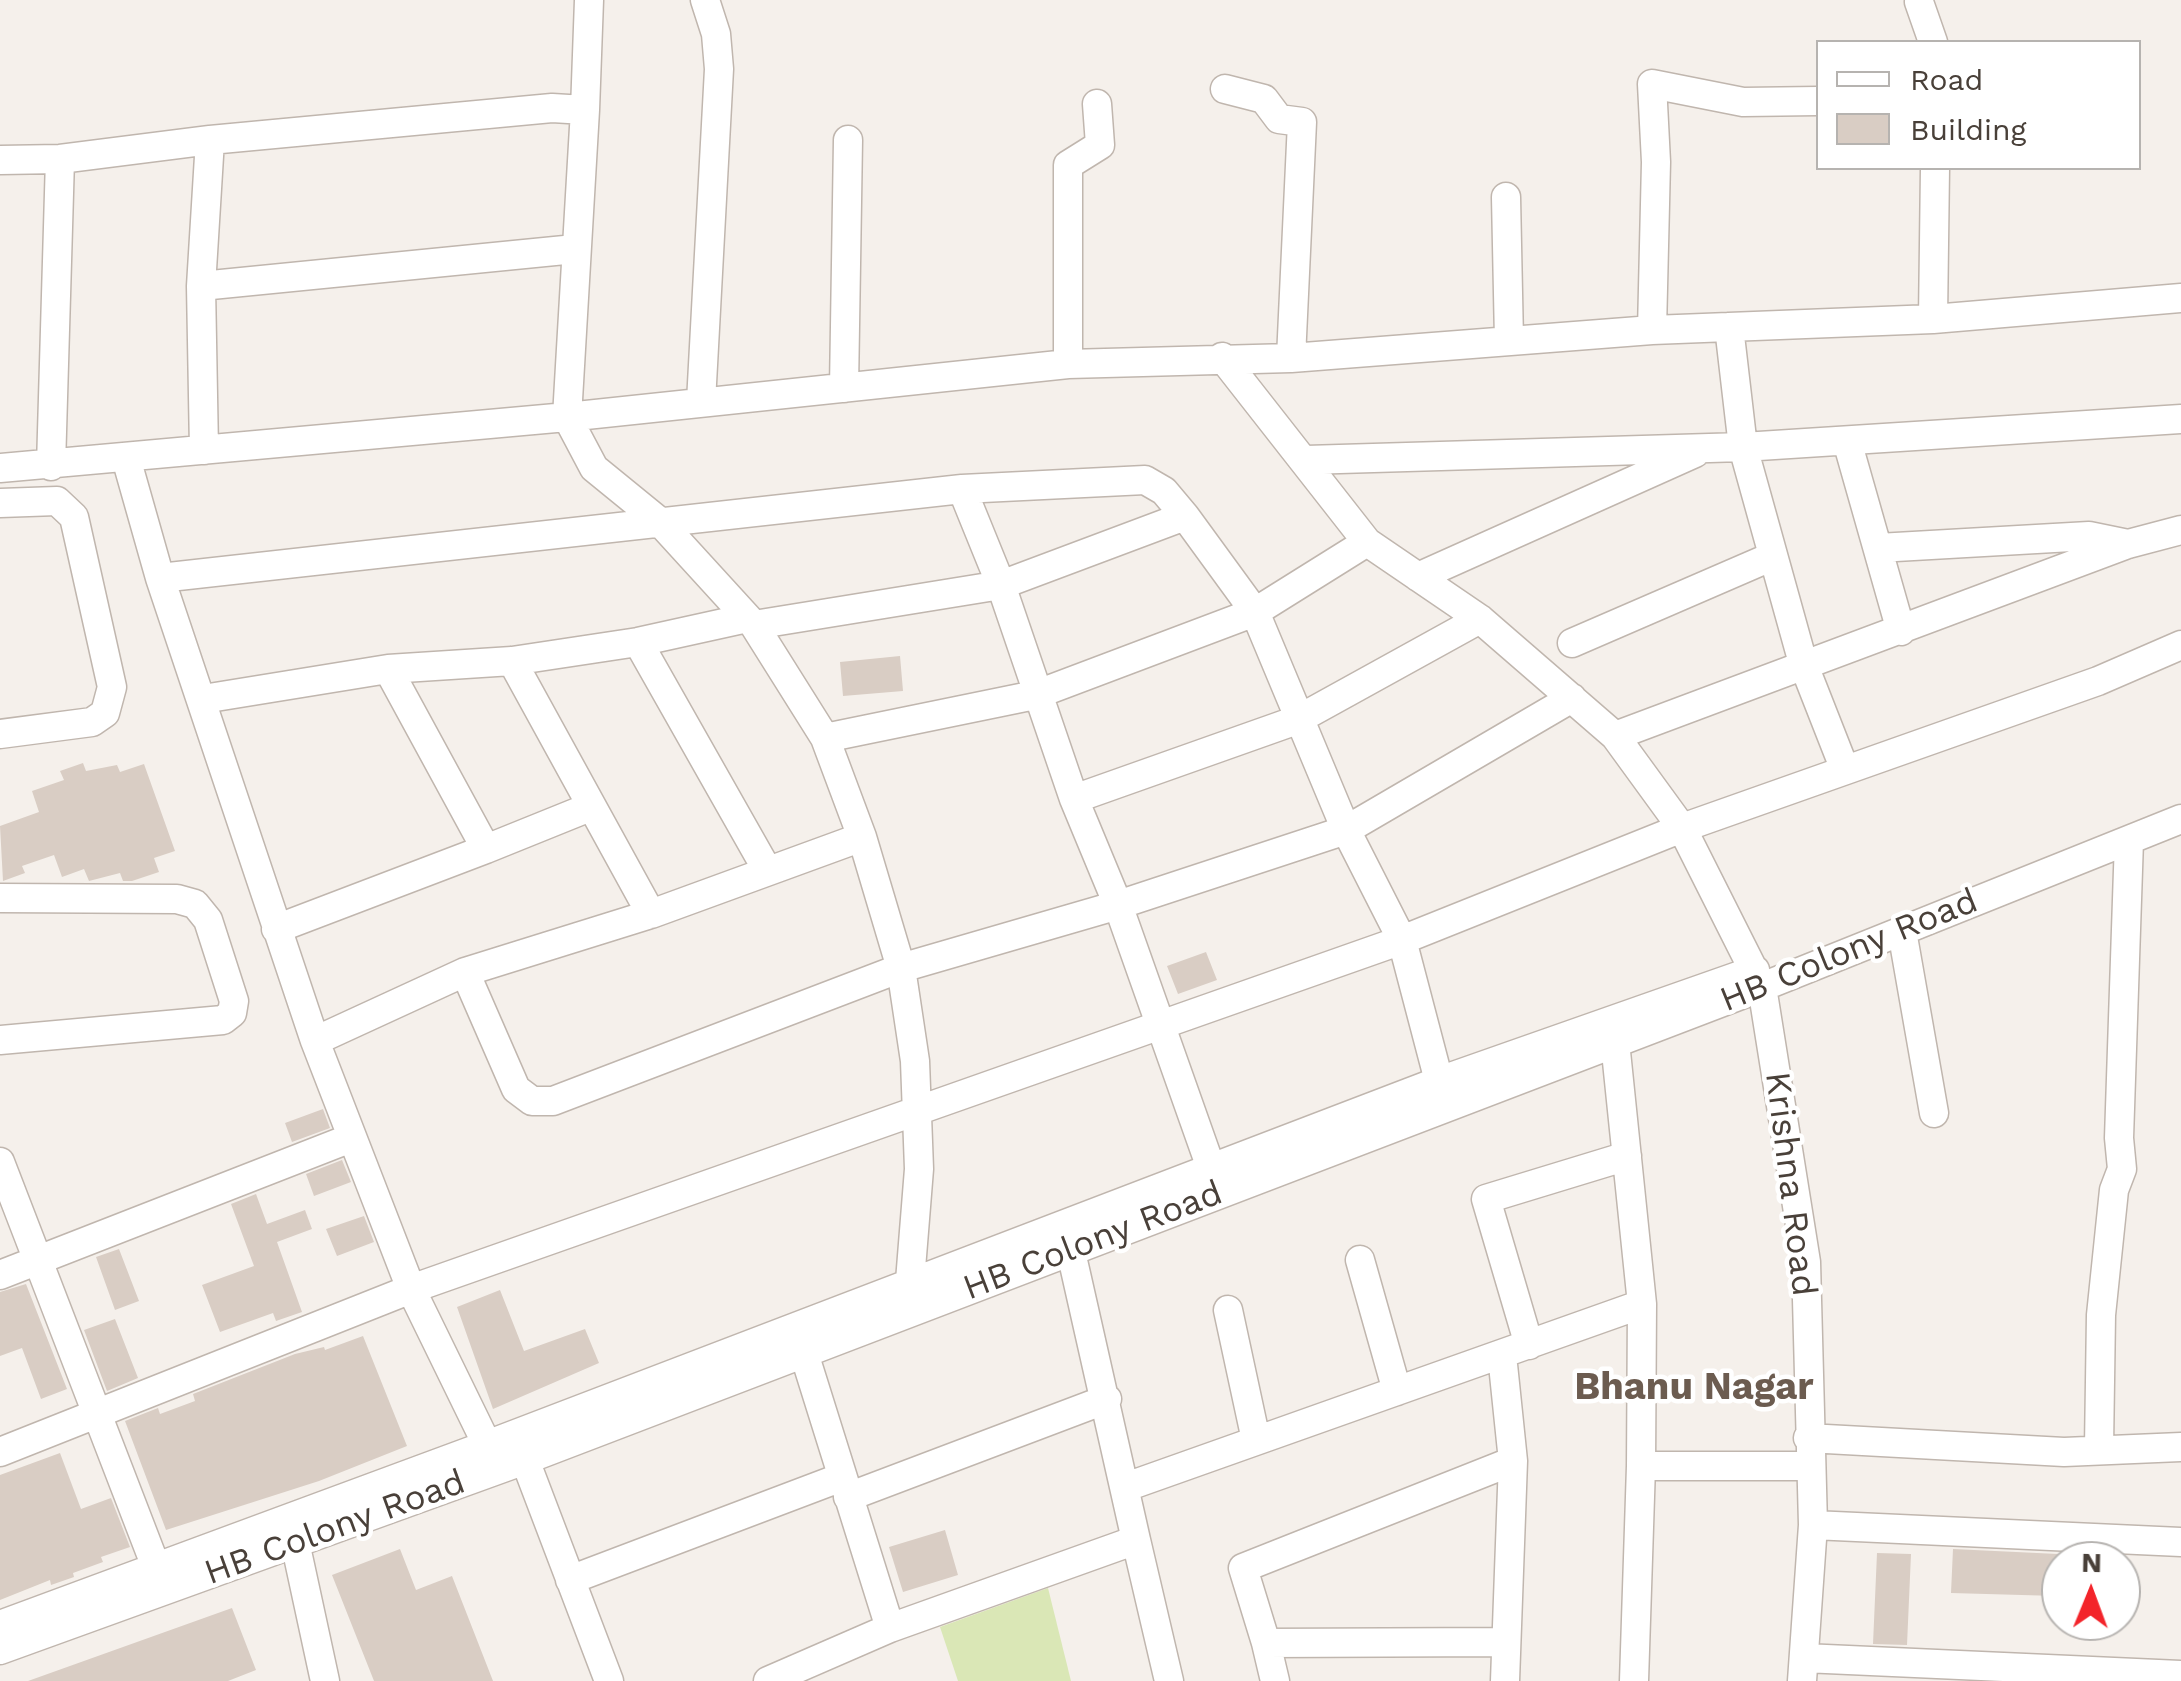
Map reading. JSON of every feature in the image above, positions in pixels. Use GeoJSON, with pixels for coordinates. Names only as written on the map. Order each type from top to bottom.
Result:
{"type":"FeatureCollection","features":[{"type":"Feature","properties":{"kind":"street"},"geometry":{"type":"LineString","coordinates":[[589,0],[567,417],[594,468],[659,521],[751,622],[825,738],[862,837],[900,968],[915,1061],[919,1169],[910,1282]]}},
{"type":"Feature","properties":{"kind":"street"},"geometry":{"type":"LineString","coordinates":[[701,402],[719,69],[716,34],[705,0]]}},
{"type":"Feature","properties":{"kind":"street"},"geometry":{"type":"LineString","coordinates":[[1919,2],[1931,40]]}},
{"type":"Feature","properties":{"kind":"street"},"geometry":{"type":"LineString","coordinates":[[1652,330],[1652,84],[1743,102],[1816,101]]}},
{"type":"Feature","properties":{"kind":"street"},"geometry":{"type":"LineString","coordinates":[[1225,89],[1264,99],[1279,119],[1302,122],[1290,358]]}},
{"type":"Feature","properties":{"kind":"street"},"geometry":{"type":"LineString","coordinates":[[1068,364],[1068,164],[1100,145],[1097,104]]}},
{"type":"Feature","properties":{"kind":"street"},"geometry":{"type":"LineString","coordinates":[[0,160],[60,159],[210,140],[552,108],[584,110]]}},
{"type":"Feature","properties":{"kind":"street"},"geometry":{"type":"LineString","coordinates":[[204,450],[201,286],[210,140]]}},
{"type":"Feature","properties":{"kind":"street"},"geometry":{"type":"LineString","coordinates":[[844,388],[848,140]]}},
{"type":"Feature","properties":{"kind":"street"},"geometry":{"type":"LineString","coordinates":[[51,466],[60,159]]}},
{"type":"Feature","properties":{"kind":"street"},"geometry":{"type":"LineString","coordinates":[[1932,318],[1935,170]]}},
{"type":"Feature","properties":{"kind":"street"},"geometry":{"type":"LineString","coordinates":[[1506,197],[1509,341]]}},
{"type":"Feature","properties":{"kind":"street"},"geometry":{"type":"LineString","coordinates":[[201,286],[575,249]]}},
{"type":"Feature","properties":{"kind":"street"},"geometry":{"type":"LineString","coordinates":[[0,468],[567,417],[1068,364],[1290,358],[1652,330],[1932,318],[2181,298]]}},
{"type":"Feature","properties":{"kind":"street"},"geometry":{"type":"LineString","coordinates":[[1729,327],[1744,447],[1802,663],[1845,770]]}},
{"type":"Feature","properties":{"kind":"street","name":"Krishna Road"},"geometry":{"type":"LineString","coordinates":[[1222,357],[1367,542],[1480,619],[1615,736],[1682,828],[1758,979],[1806,1262],[1808,1452],[1813,1524],[1803,1670]]}},
{"type":"Feature","properties":{"kind":"street"},"geometry":{"type":"LineString","coordinates":[[1306,460],[1744,447],[2181,419]]}},
{"type":"Feature","properties":{"kind":"street"},"geometry":{"type":"LineString","coordinates":[[1848,441],[1901,631]]}},
{"type":"Feature","properties":{"kind":"street"},"geometry":{"type":"LineString","coordinates":[[1418,577],[1707,448]]}},
{"type":"Feature","properties":{"kind":"street"},"geometry":{"type":"LineString","coordinates":[[126,458],[160,578],[276,928],[315,1041],[411,1289],[570,1580],[609,1681]]}},
{"type":"Feature","properties":{"kind":"street"},"geometry":{"type":"LineString","coordinates":[[160,578],[962,489],[1145,480],[1164,491],[1185,516],[1255,612],[1346,830],[1402,940],[1439,1081]]}},
{"type":"Feature","properties":{"kind":"street"},"geometry":{"type":"LineString","coordinates":[[962,489],[1001,585],[1035,695],[1118,905],[1215,1181],[1439,1081],[1758,979],[2181,802]]}},
{"type":"Feature","properties":{"kind":"street"},"geometry":{"type":"LineString","coordinates":[[0,504],[57,501],[74,518],[112,687],[105,713],[92,722],[0,734]]}},
{"type":"Feature","properties":{"kind":"street"},"geometry":{"type":"LineString","coordinates":[[202,699],[388,669],[512,661],[1001,585],[1185,516]]}},
{"type":"Feature","properties":{"kind":"street"},"geometry":{"type":"LineString","coordinates":[[1615,736],[2128,544],[2181,530]]}},
{"type":"Feature","properties":{"kind":"street"},"geometry":{"type":"LineString","coordinates":[[1878,548],[2090,536],[2128,544]]}},
{"type":"Feature","properties":{"kind":"street"},"geometry":{"type":"LineString","coordinates":[[825,738],[1035,695],[1255,612],[1367,542]]}},
{"type":"Feature","properties":{"kind":"street"},"geometry":{"type":"LineString","coordinates":[[1572,643],[1773,556]]}},
{"type":"Feature","properties":{"kind":"street"},"geometry":{"type":"LineString","coordinates":[[1074,798],[1297,720],[1480,619]]}},
{"type":"Feature","properties":{"kind":"street"},"geometry":{"type":"LineString","coordinates":[[638,642],[766,868]]}},
{"type":"Feature","properties":{"kind":"street"},"geometry":{"type":"LineString","coordinates":[[0,1452],[99,1416],[411,1289],[1402,940],[1682,828],[2098,681],[2181,645]]}},
{"type":"Feature","properties":{"kind":"street"},"geometry":{"type":"LineString","coordinates":[[512,661],[652,914]]}},
{"type":"Feature","properties":{"kind":"street"},"geometry":{"type":"LineString","coordinates":[[388,669],[486,850]]}},
{"type":"Feature","properties":{"kind":"street"},"geometry":{"type":"LineString","coordinates":[[466,972],[516,1089],[532,1101],[553,1101],[900,968],[1118,905],[1346,830],[1572,698]]}},
{"type":"Feature","properties":{"kind":"street"},"geometry":{"type":"LineString","coordinates":[[276,928],[590,807]]}},
{"type":"Feature","properties":{"kind":"street","name":"HB Colony Road"},"geometry":{"type":"LineString","coordinates":[[0,1650],[160,1578],[295,1542],[504,1458],[803,1350],[1068,1236],[1615,1042],[1758,979],[1902,931],[2181,820]]}},
{"type":"Feature","properties":{"kind":"street"},"geometry":{"type":"LineString","coordinates":[[315,1041],[466,972],[652,914],[766,868],[862,837]]}},
{"type":"Feature","properties":{"kind":"street"},"geometry":{"type":"LineString","coordinates":[[2098,1447],[2101,1315],[2114,1190],[2122,1169],[2118,1138],[2129,840]]}},
{"type":"Feature","properties":{"kind":"street"},"geometry":{"type":"LineString","coordinates":[[0,898],[178,899],[194,904],[208,920],[234,1001],[232,1013],[224,1020],[0,1040]]}},
{"type":"Feature","properties":{"kind":"street"},"geometry":{"type":"LineString","coordinates":[[1902,931],[1934,1114]]}},
{"type":"Feature","properties":{"kind":"street"},"geometry":{"type":"LineString","coordinates":[[1615,1042],[1642,1304],[1634,1681]]}},
{"type":"Feature","properties":{"kind":"street"},"geometry":{"type":"LineString","coordinates":[[0,1275],[352,1138]]}},
{"type":"Feature","properties":{"kind":"street"},"geometry":{"type":"LineString","coordinates":[[1529,1344],[1486,1199],[1627,1156]]}},
{"type":"Feature","properties":{"kind":"street"},"geometry":{"type":"LineString","coordinates":[[0,1162],[160,1578]]}},
{"type":"Feature","properties":{"kind":"street"},"geometry":{"type":"LineString","coordinates":[[0,1626],[160,1578],[504,1458],[910,1282],[1068,1236],[1170,1681]]}},
{"type":"Feature","properties":{"kind":"street"},"geometry":{"type":"LineString","coordinates":[[1360,1260],[1397,1392]]}},
{"type":"Feature","properties":{"kind":"street"},"geometry":{"type":"LineString","coordinates":[[1126,1487],[1642,1304]]}},
{"type":"Feature","properties":{"kind":"street"},"geometry":{"type":"LineString","coordinates":[[1228,1310],[1256,1440]]}},
{"type":"Feature","properties":{"kind":"street"},"geometry":{"type":"LineString","coordinates":[[803,1350],[890,1628]]}},
{"type":"Feature","properties":{"kind":"street"},"geometry":{"type":"LineString","coordinates":[[1502,1355],[1513,1461],[1505,1681]]}},
{"type":"Feature","properties":{"kind":"street"},"geometry":{"type":"LineString","coordinates":[[570,1580],[1107,1399]]}},
{"type":"Feature","properties":{"kind":"street"},"geometry":{"type":"LineString","coordinates":[[1641,1466],[1808,1452],[2064,1452],[2098,1447],[2181,1447]]}},
{"type":"Feature","properties":{"kind":"street"},"geometry":{"type":"LineString","coordinates":[[1274,1681],[1243,1568],[1513,1461]]}},
{"type":"Feature","properties":{"kind":"street"},"geometry":{"type":"LineString","coordinates":[[1813,1524],[2181,1542]]}},
{"type":"Feature","properties":{"kind":"street"},"geometry":{"type":"LineString","coordinates":[[768,1681],[890,1628],[1136,1540]]}},
{"type":"Feature","properties":{"kind":"street"},"geometry":{"type":"LineString","coordinates":[[295,1542],[325,1681]]}},
{"type":"Feature","properties":{"kind":"street"},"geometry":{"type":"LineString","coordinates":[[1266,1643],[1506,1642]]}},
{"type":"Feature","properties":{"kind":"street"},"geometry":{"type":"LineString","coordinates":[[1803,1670],[2181,1675]]}},
{"type":"Feature","properties":{"kind":"green space"},"geometry":{"type":"Polygon","coordinates":[[[1048,1588],[1071,1681],[958,1681],[940,1627],[1048,1588]]]}},
{"type":"Feature","properties":{"kind":"building"},"geometry":{"type":"Polygon","coordinates":[[[900,656],[903,691],[843,696],[840,662],[900,656]]]}},
{"type":"Feature","properties":{"kind":"building"},"geometry":{"type":"Polygon","coordinates":[[[83,763],[86,771],[117,765],[120,772],[144,764],[175,851],[154,858],[159,872],[132,881],[123,881],[120,873],[89,881],[84,869],[62,877],[54,855],[22,866],[25,873],[3,881],[0,826],[39,812],[32,791],[64,780],[60,771],[83,763]]]}},
{"type":"Feature","properties":{"kind":"building"},"geometry":{"type":"Polygon","coordinates":[[[1206,952],[1217,980],[1178,994],[1167,966],[1206,952]]]}},
{"type":"Feature","properties":{"kind":"building"},"geometry":{"type":"Polygon","coordinates":[[[323,1109],[330,1128],[292,1142],[285,1123],[323,1109]]]}},
{"type":"Feature","properties":{"kind":"building"},"geometry":{"type":"Polygon","coordinates":[[[342,1160],[351,1182],[314,1196],[306,1174],[342,1160]]]}},
{"type":"Feature","properties":{"kind":"building"},"geometry":{"type":"Polygon","coordinates":[[[256,1194],[267,1224],[305,1210],[312,1229],[277,1242],[302,1312],[276,1321],[273,1313],[220,1332],[202,1285],[254,1266],[231,1204],[256,1194]]]}},
{"type":"Feature","properties":{"kind":"building"},"geometry":{"type":"Polygon","coordinates":[[[364,1216],[374,1242],[337,1256],[326,1229],[364,1216]]]}},
{"type":"Feature","properties":{"kind":"building"},"geometry":{"type":"Polygon","coordinates":[[[119,1249],[139,1301],[115,1310],[96,1257],[119,1249]]]}},
{"type":"Feature","properties":{"kind":"building"},"geometry":{"type":"Polygon","coordinates":[[[26,1284],[67,1389],[41,1399],[22,1348],[0,1356],[0,1292],[26,1284]]]}},
{"type":"Feature","properties":{"kind":"building"},"geometry":{"type":"Polygon","coordinates":[[[500,1290],[524,1351],[585,1329],[599,1363],[493,1409],[457,1307],[500,1290]]]}},
{"type":"Feature","properties":{"kind":"building"},"geometry":{"type":"Polygon","coordinates":[[[115,1319],[138,1378],[107,1391],[84,1330],[115,1319]]]}},
{"type":"Feature","properties":{"kind":"building"},"geometry":{"type":"Polygon","coordinates":[[[363,1336],[407,1446],[319,1481],[166,1530],[125,1421],[158,1408],[160,1414],[195,1401],[193,1394],[295,1354],[324,1347],[325,1350],[363,1336]]]}},
{"type":"Feature","properties":{"kind":"building"},"geometry":{"type":"Polygon","coordinates":[[[60,1453],[81,1509],[111,1498],[130,1547],[101,1557],[103,1562],[73,1573],[74,1577],[51,1585],[50,1580],[0,1600],[0,1475],[60,1453]]]}},
{"type":"Feature","properties":{"kind":"building"},"geometry":{"type":"Polygon","coordinates":[[[945,1530],[958,1575],[903,1592],[889,1547],[945,1530]]]}},
{"type":"Feature","properties":{"kind":"building"},"geometry":{"type":"Polygon","coordinates":[[[400,1549],[416,1590],[452,1576],[493,1681],[374,1681],[332,1575],[400,1549]]]}},
{"type":"Feature","properties":{"kind":"building"},"geometry":{"type":"Polygon","coordinates":[[[1953,1549],[2041,1553],[2041,1596],[1951,1593],[1953,1549]]]}},
{"type":"Feature","properties":{"kind":"building"},"geometry":{"type":"Polygon","coordinates":[[[1877,1553],[1911,1554],[1907,1645],[1873,1644],[1877,1553]]]}},
{"type":"Feature","properties":{"kind":"building"},"geometry":{"type":"Polygon","coordinates":[[[232,1608],[256,1670],[228,1681],[28,1681],[232,1608]]]}},
{"type":"Feature","properties":{"kind":"district","name":"Bhanu Nagar"},"geometry":{"type":"Point","coordinates":[1694,1388]}}]}
